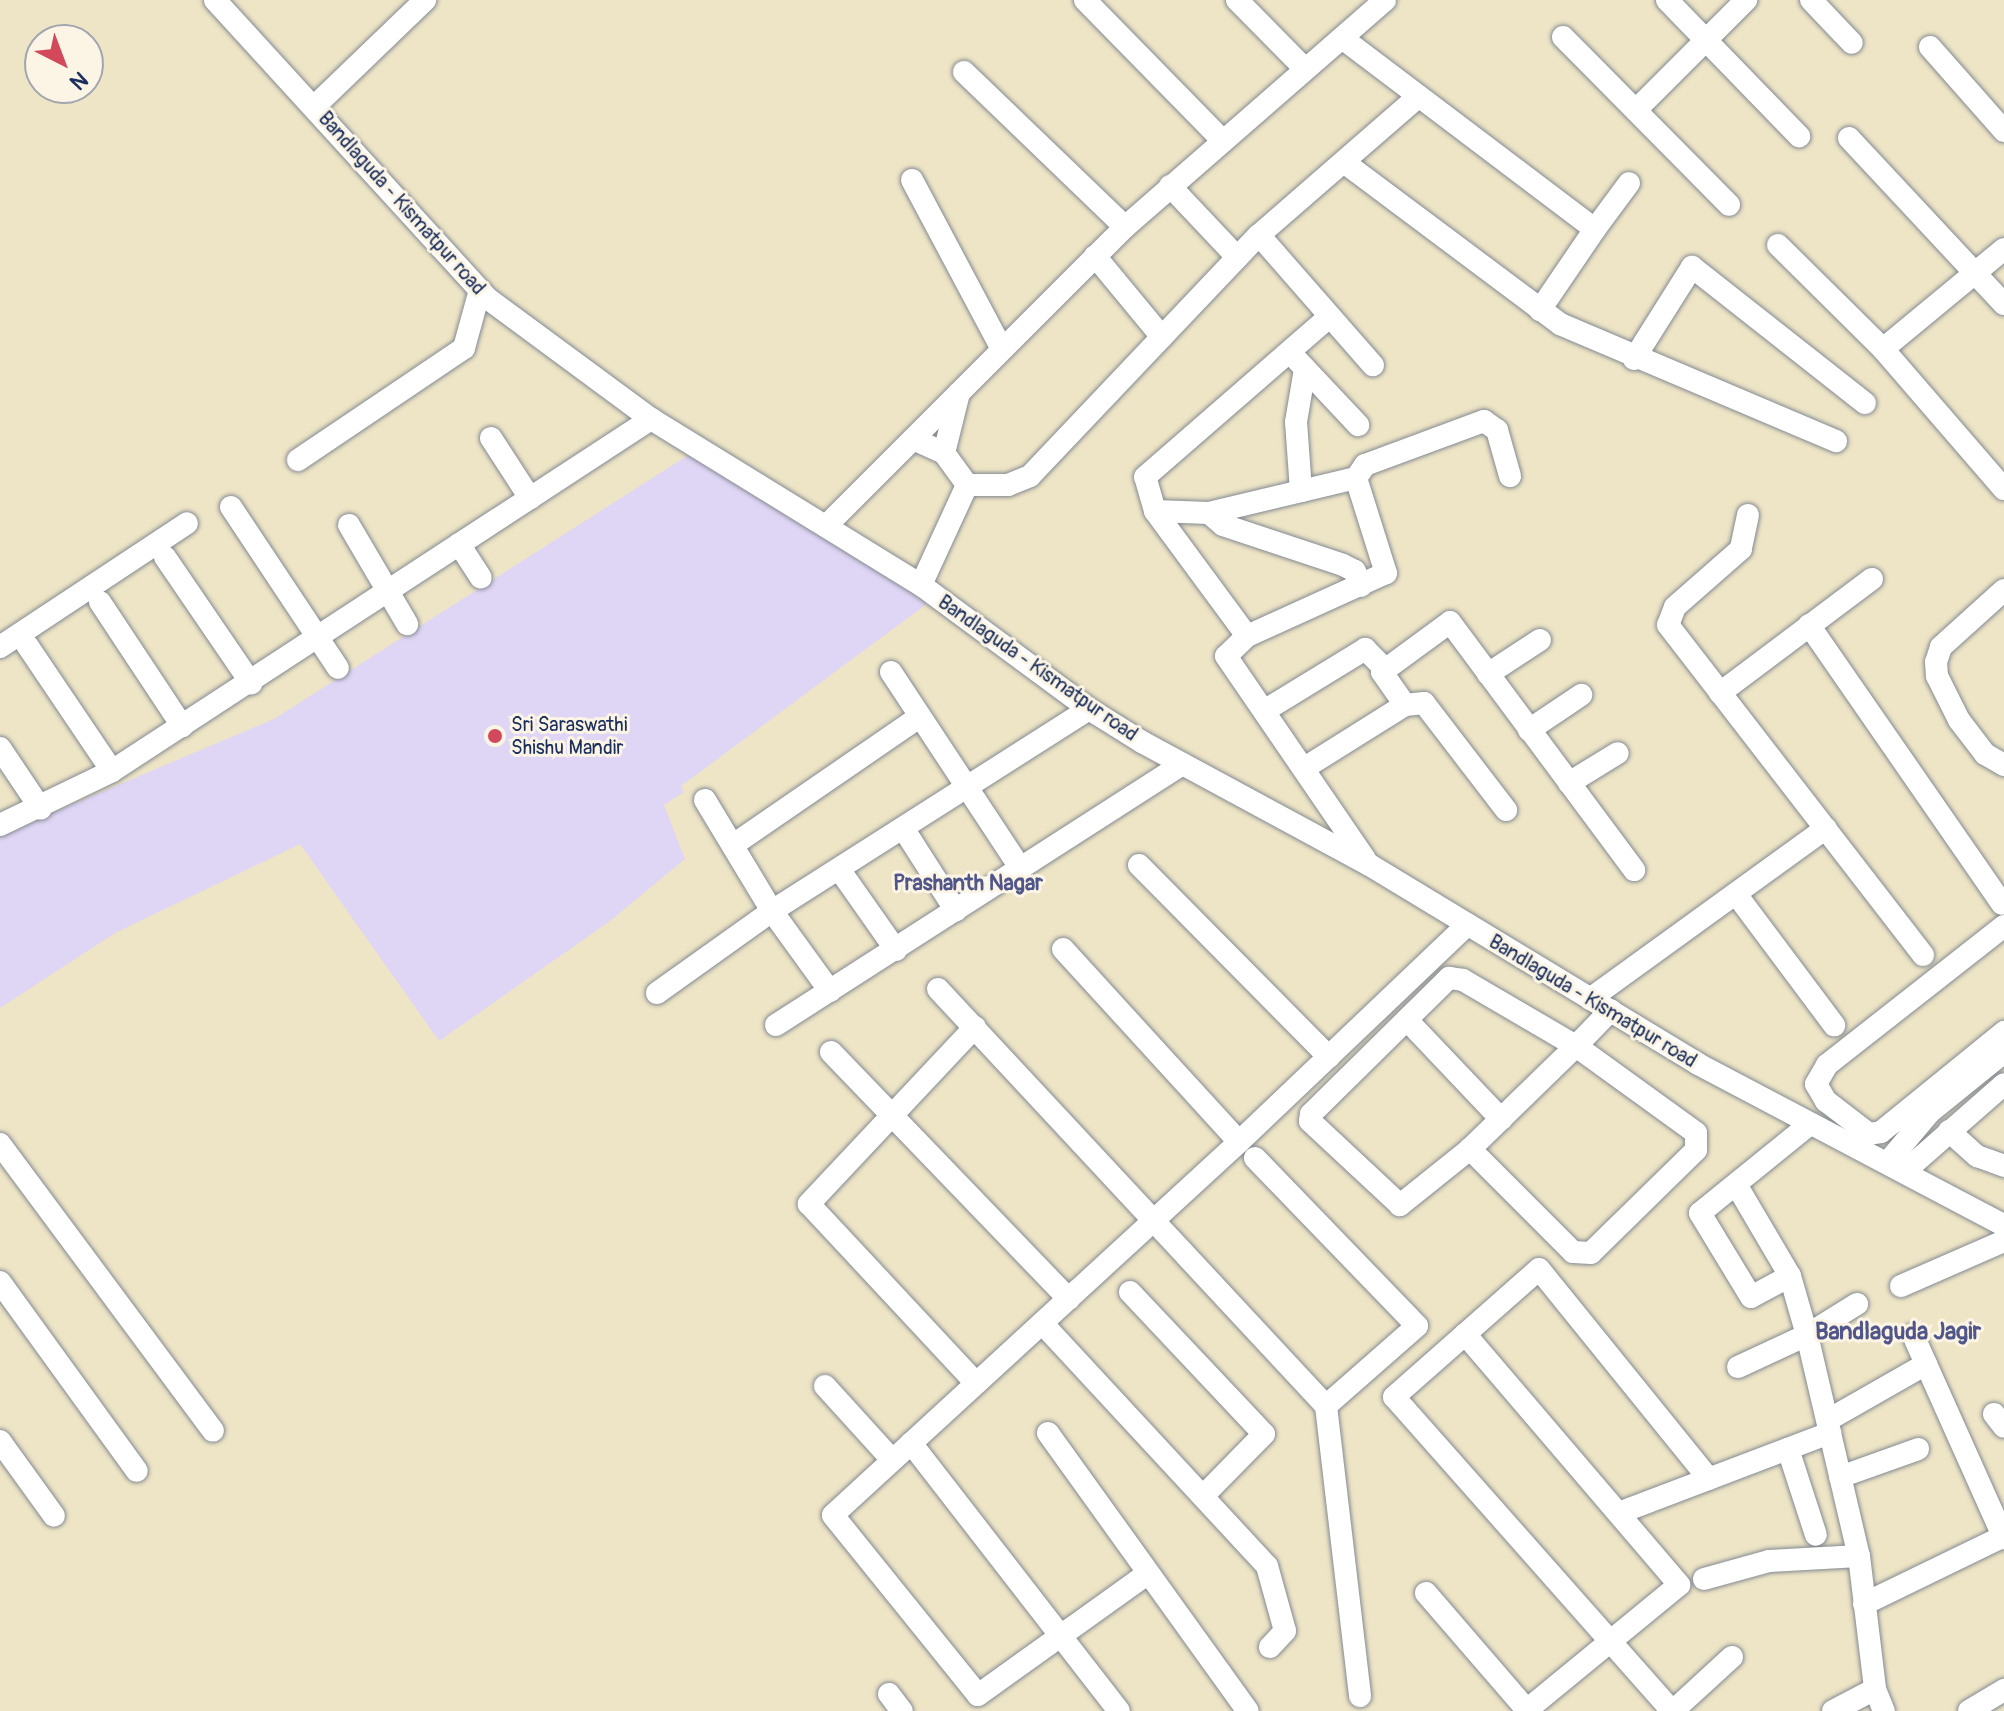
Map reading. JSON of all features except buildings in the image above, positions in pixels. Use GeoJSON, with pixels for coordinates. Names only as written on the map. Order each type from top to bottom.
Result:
{"type":"FeatureCollection","features":[{"type":"Feature","properties":{"kind":"street","name":"Bandlaguda - Kismatpur road"},"geometry":{"type":"LineString","coordinates":[[215,0],[480,290],[651,419],[921,585],[1089,709],[1183,764],[1368,864],[1590,999],[1810,1124],[2004,1225]]}},
{"type":"Feature","properties":{"kind":"street"},"geometry":{"type":"LineString","coordinates":[[315,106],[425,0]]}},
{"type":"Feature","properties":{"kind":"street"},"geometry":{"type":"LineString","coordinates":[[1085,0],[1221,139]]}},
{"type":"Feature","properties":{"kind":"street"},"geometry":{"type":"LineString","coordinates":[[1237,0],[1304,68]]}},
{"type":"Feature","properties":{"kind":"street"},"geometry":{"type":"LineString","coordinates":[[827,525],[1125,227],[1221,139],[1385,0]]}},
{"type":"Feature","properties":{"kind":"street"},"geometry":{"type":"LineString","coordinates":[[1667,0],[1799,136]]}},
{"type":"Feature","properties":{"kind":"street"},"geometry":{"type":"LineString","coordinates":[[1636,110],[1746,0]]}},
{"type":"Feature","properties":{"kind":"street"},"geometry":{"type":"LineString","coordinates":[[1811,0],[1852,43]]}},
{"type":"Feature","properties":{"kind":"street"},"geometry":{"type":"LineString","coordinates":[[1563,37],[1729,205]]}},
{"type":"Feature","properties":{"kind":"street"},"geometry":{"type":"LineString","coordinates":[[1342,38],[1595,229]]}},
{"type":"Feature","properties":{"kind":"street"},"geometry":{"type":"LineString","coordinates":[[1930,47],[2004,131]]}},
{"type":"Feature","properties":{"kind":"street"},"geometry":{"type":"LineString","coordinates":[[964,72],[1125,227]]}},
{"type":"Feature","properties":{"kind":"street"},"geometry":{"type":"LineString","coordinates":[[967,485],[1008,485],[1030,476],[1259,235],[1418,97]]}},
{"type":"Feature","properties":{"kind":"street"},"geometry":{"type":"LineString","coordinates":[[1849,138],[2004,304]]}},
{"type":"Feature","properties":{"kind":"street"},"geometry":{"type":"LineString","coordinates":[[1345,163],[1540,310],[1634,359],[1836,441]]}},
{"type":"Feature","properties":{"kind":"street"},"geometry":{"type":"LineString","coordinates":[[912,180],[1002,349]]}},
{"type":"Feature","properties":{"kind":"street"},"geometry":{"type":"LineString","coordinates":[[1540,310],[1629,183]]}},
{"type":"Feature","properties":{"kind":"street"},"geometry":{"type":"LineString","coordinates":[[1170,186],[1237,257]]}},
{"type":"Feature","properties":{"kind":"street"},"geometry":{"type":"LineString","coordinates":[[1259,235],[1327,319],[1373,365]]}},
{"type":"Feature","properties":{"kind":"street"},"geometry":{"type":"LineString","coordinates":[[1778,245],[1883,349],[2004,489]]}},
{"type":"Feature","properties":{"kind":"street"},"geometry":{"type":"LineString","coordinates":[[1883,349],[2004,249]]}},
{"type":"Feature","properties":{"kind":"street"},"geometry":{"type":"LineString","coordinates":[[1095,256],[1162,337]]}},
{"type":"Feature","properties":{"kind":"street"},"geometry":{"type":"LineString","coordinates":[[1634,359],[1692,267],[1865,403]]}},
{"type":"Feature","properties":{"kind":"street"},"geometry":{"type":"LineString","coordinates":[[298,460],[464,348],[480,290]]}},
{"type":"Feature","properties":{"kind":"street"},"geometry":{"type":"LineString","coordinates":[[1247,636],[1155,511],[1144,483],[1148,472],[1327,319]]}},
{"type":"Feature","properties":{"kind":"street"},"geometry":{"type":"LineString","coordinates":[[1289,351],[1358,425]]}},
{"type":"Feature","properties":{"kind":"street"},"geometry":{"type":"LineString","coordinates":[[1301,491],[1296,422],[1305,369]]}},
{"type":"Feature","properties":{"kind":"street"},"geometry":{"type":"LineString","coordinates":[[944,453],[959,392]]}},
{"type":"Feature","properties":{"kind":"street"},"geometry":{"type":"LineString","coordinates":[[0,825],[41,809],[112,771],[651,419]]}},
{"type":"Feature","properties":{"kind":"street"},"geometry":{"type":"LineString","coordinates":[[1155,511],[1209,513],[1356,478],[1365,465],[1484,421],[1497,430],[1510,476]]}},
{"type":"Feature","properties":{"kind":"street"},"geometry":{"type":"LineString","coordinates":[[491,438],[530,498]]}},
{"type":"Feature","properties":{"kind":"street"},"geometry":{"type":"LineString","coordinates":[[913,439],[944,453],[967,485]]}},
{"type":"Feature","properties":{"kind":"street"},"geometry":{"type":"LineString","coordinates":[[1356,478],[1387,569],[1383,576],[1247,636],[1226,656],[1306,767],[1368,864]]}},
{"type":"Feature","properties":{"kind":"street"},"geometry":{"type":"LineString","coordinates":[[921,585],[967,485]]}},
{"type":"Feature","properties":{"kind":"street"},"geometry":{"type":"LineString","coordinates":[[231,507],[338,668]]}},
{"type":"Feature","properties":{"kind":"street"},"geometry":{"type":"LineString","coordinates":[[1209,513],[1223,525],[1343,565],[1355,571],[1361,586]]}},
{"type":"Feature","properties":{"kind":"street"},"geometry":{"type":"LineString","coordinates":[[1748,515],[1741,549],[1675,607],[1668,625],[1923,955]]}},
{"type":"Feature","properties":{"kind":"street"},"geometry":{"type":"LineString","coordinates":[[0,647],[187,523]]}},
{"type":"Feature","properties":{"kind":"street"},"geometry":{"type":"LineString","coordinates":[[349,525],[407,624]]}},
{"type":"Feature","properties":{"kind":"street"},"geometry":{"type":"LineString","coordinates":[[459,544],[481,578]]}},
{"type":"Feature","properties":{"kind":"street"},"geometry":{"type":"LineString","coordinates":[[165,557],[251,683]]}},
{"type":"Feature","properties":{"kind":"street"},"geometry":{"type":"LineString","coordinates":[[1720,693],[1872,579]]}},
{"type":"Feature","properties":{"kind":"street"},"geometry":{"type":"LineString","coordinates":[[2004,590],[1941,647],[1936,662],[1937,676],[1959,720],[1985,754],[2004,765]]}},
{"type":"Feature","properties":{"kind":"street"},"geometry":{"type":"LineString","coordinates":[[100,602],[182,726]]}},
{"type":"Feature","properties":{"kind":"street"},"geometry":{"type":"LineString","coordinates":[[1405,705],[1383,677],[1384,668],[1450,622],[1634,870]]}},
{"type":"Feature","properties":{"kind":"street"},"geometry":{"type":"LineString","coordinates":[[1809,625],[2003,915],[1827,1065],[1816,1084],[1826,1101],[1869,1134],[1881,1132],[2004,1032]]}},
{"type":"Feature","properties":{"kind":"street"},"geometry":{"type":"LineString","coordinates":[[1488,674],[1540,640]]}},
{"type":"Feature","properties":{"kind":"street"},"geometry":{"type":"LineString","coordinates":[[27,645],[112,771]]}},
{"type":"Feature","properties":{"kind":"street"},"geometry":{"type":"LineString","coordinates":[[1264,711],[1365,649],[1384,668]]}},
{"type":"Feature","properties":{"kind":"street"},"geometry":{"type":"LineString","coordinates":[[891,672],[918,718],[968,786],[1021,869]]}},
{"type":"Feature","properties":{"kind":"street"},"geometry":{"type":"LineString","coordinates":[[1529,730],[1581,695]]}},
{"type":"Feature","properties":{"kind":"street"},"geometry":{"type":"LineString","coordinates":[[1306,767],[1405,705],[1424,703],[1506,810]]}},
{"type":"Feature","properties":{"kind":"street"},"geometry":{"type":"LineString","coordinates":[[657,993],[772,911],[1089,709]]}},
{"type":"Feature","properties":{"kind":"street"},"geometry":{"type":"LineString","coordinates":[[733,845],[918,718]]}},
{"type":"Feature","properties":{"kind":"street"},"geometry":{"type":"LineString","coordinates":[[0,748],[41,809]]}},
{"type":"Feature","properties":{"kind":"street"},"geometry":{"type":"LineString","coordinates":[[1569,783],[1618,753]]}},
{"type":"Feature","properties":{"kind":"street"},"geometry":{"type":"LineString","coordinates":[[776,1025],[1183,764]]}},
{"type":"Feature","properties":{"kind":"street"},"geometry":{"type":"LineString","coordinates":[[705,800],[772,911],[830,991]]}},
{"type":"Feature","properties":{"kind":"street"},"geometry":{"type":"LineString","coordinates":[[903,828],[956,911]]}},
{"type":"Feature","properties":{"kind":"street"},"geometry":{"type":"LineString","coordinates":[[1590,999],[1826,828]]}},
{"type":"Feature","properties":{"kind":"street"},"geometry":{"type":"LineString","coordinates":[[1139,865],[1329,1057]]}},
{"type":"Feature","properties":{"kind":"street"},"geometry":{"type":"LineString","coordinates":[[839,869],[896,950]]}},
{"type":"Feature","properties":{"kind":"street"},"geometry":{"type":"LineString","coordinates":[[1736,894],[1834,1025]]}},
{"type":"Feature","properties":{"kind":"street"},"geometry":{"type":"LineString","coordinates":[[1147,1574],[1063,1637],[984,1703],[833,1515],[1155,1220],[1247,1150],[1329,1057],[1467,925]]}},
{"type":"Feature","properties":{"kind":"street"},"geometry":{"type":"LineString","coordinates":[[1063,949],[1247,1150],[1417,1326],[1326,1406]]}},
{"type":"Feature","properties":{"kind":"street"},"geometry":{"type":"LineString","coordinates":[[1470,1149],[1581,1255],[1591,1253],[1696,1150],[1696,1133],[1576,1046],[1463,980],[1449,978],[1315,1108],[1310,1121],[1400,1205],[1470,1149],[1576,1046],[1611,1010]]}},
{"type":"Feature","properties":{"kind":"street"},"geometry":{"type":"LineString","coordinates":[[938,989],[1326,1406],[1360,1696]]}},
{"type":"Feature","properties":{"kind":"street"},"geometry":{"type":"LineString","coordinates":[[1407,1020],[1501,1119]]}},
{"type":"Feature","properties":{"kind":"street"},"geometry":{"type":"LineString","coordinates":[[975,1027],[809,1204],[976,1383]]}},
{"type":"Feature","properties":{"kind":"street"},"geometry":{"type":"LineString","coordinates":[[831,1052],[1069,1299]]}},
{"type":"Feature","properties":{"kind":"street"},"geometry":{"type":"LineString","coordinates":[[1896,1167],[1930,1112],[2004,1052]]}},
{"type":"Feature","properties":{"kind":"street"},"geometry":{"type":"LineString","coordinates":[[1896,1167],[1949,1131],[2004,1084]]}},
{"type":"Feature","properties":{"kind":"street"},"geometry":{"type":"LineString","coordinates":[[1790,1276],[1751,1297],[1700,1213],[1810,1124]]}},
{"type":"Feature","properties":{"kind":"street"},"geometry":{"type":"LineString","coordinates":[[1949,1131],[1977,1156],[2004,1166]]}},
{"type":"Feature","properties":{"kind":"street"},"geometry":{"type":"LineString","coordinates":[[0,1144],[213,1431]]}},
{"type":"Feature","properties":{"kind":"street"},"geometry":{"type":"LineString","coordinates":[[1737,1186],[1790,1276],[1807,1335],[1859,1556],[1875,1689],[1884,1711]]}},
{"type":"Feature","properties":{"kind":"street"},"geometry":{"type":"LineString","coordinates":[[1901,1286],[2004,1241]]}},
{"type":"Feature","properties":{"kind":"street"},"geometry":{"type":"LineString","coordinates":[[1709,1479],[1539,1269],[1394,1397],[1672,1711],[1732,1657]]}},
{"type":"Feature","properties":{"kind":"street"},"geometry":{"type":"LineString","coordinates":[[0,1282],[137,1471]]}},
{"type":"Feature","properties":{"kind":"street"},"geometry":{"type":"LineString","coordinates":[[1130,1292],[1264,1434],[1204,1495]]}},
{"type":"Feature","properties":{"kind":"street"},"geometry":{"type":"LineString","coordinates":[[1738,1367],[1807,1335],[1857,1304]]}},
{"type":"Feature","properties":{"kind":"street"},"geometry":{"type":"LineString","coordinates":[[1042,1323],[1267,1566],[1285,1631],[1270,1647]]}},
{"type":"Feature","properties":{"kind":"street"},"geometry":{"type":"LineString","coordinates":[[1426,1593],[1528,1710],[1608,1640],[1679,1585],[1465,1334]]}},
{"type":"Feature","properties":{"kind":"street"},"geometry":{"type":"LineString","coordinates":[[1864,1604],[2004,1537],[1913,1335]]}},
{"type":"Feature","properties":{"kind":"street"},"geometry":{"type":"LineString","coordinates":[[1619,1513],[1788,1449],[1829,1427],[1926,1364]]}},
{"type":"Feature","properties":{"kind":"street"},"geometry":{"type":"LineString","coordinates":[[825,1386],[892,1460]]}},
{"type":"Feature","properties":{"kind":"street"},"geometry":{"type":"LineString","coordinates":[[1048,1433],[1248,1711]]}},
{"type":"Feature","properties":{"kind":"street"},"geometry":{"type":"LineString","coordinates":[[0,1441],[54,1516]]}},
{"type":"Feature","properties":{"kind":"street"},"geometry":{"type":"LineString","coordinates":[[911,1443],[1119,1711]]}},
{"type":"Feature","properties":{"kind":"street"},"geometry":{"type":"LineString","coordinates":[[1788,1449],[1816,1535]]}},
{"type":"Feature","properties":{"kind":"street"},"geometry":{"type":"LineString","coordinates":[[1840,1477],[1918,1449]]}},
{"type":"Feature","properties":{"kind":"street"},"geometry":{"type":"LineString","coordinates":[[1704,1579],[1769,1561],[1859,1556]]}},
{"type":"Feature","properties":{"kind":"street"},"geometry":{"type":"LineString","coordinates":[[1833,1711],[1875,1689]]}},
{"type":"Feature","properties":{"kind":"street"},"geometry":{"type":"LineString","coordinates":[[1969,1711],[2003,1695]]}},
{"type":"Feature","properties":{"kind":"shaded area","name":"Sri Saraswathi Shishu Mandir"},"geometry":{"type":"Polygon","coordinates":[[[690,454],[928,603],[681,786],[684,792],[664,805],[685,859],[610,921],[439,1041],[300,844],[115,933],[0,1008],[0,835],[274,719],[690,454]]]}},
{"type":"Feature","properties":{"kind":"place","name":"Sri Saraswathi Shishu Mandir"},"geometry":{"type":"Point","coordinates":[495,736]}},
{"type":"Feature","properties":{"kind":"district","name":"Prashanth Nagar"},"geometry":{"type":"Point","coordinates":[968,884]}},
{"type":"Feature","properties":{"kind":"district","name":"Bandlaguda Jagir"},"geometry":{"type":"Point","coordinates":[1898,1332]}}]}
